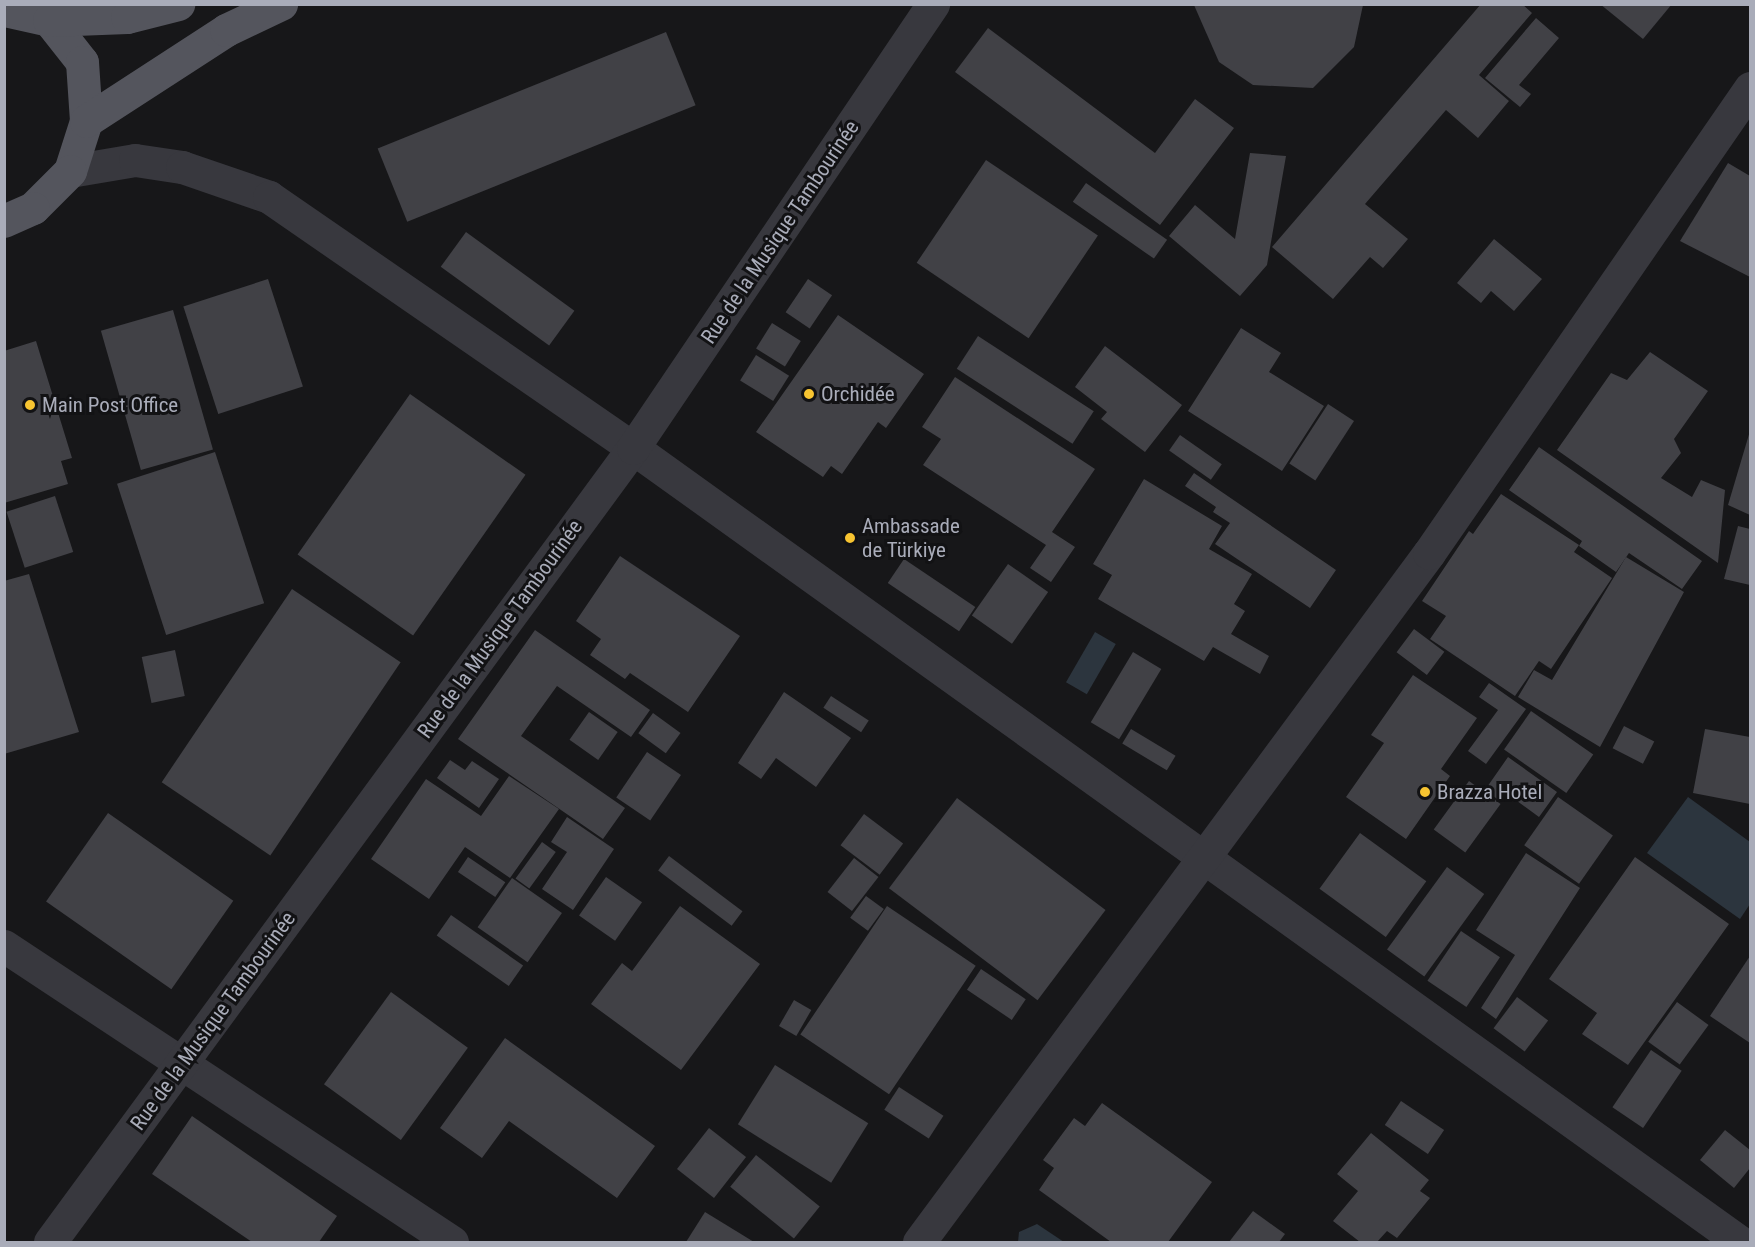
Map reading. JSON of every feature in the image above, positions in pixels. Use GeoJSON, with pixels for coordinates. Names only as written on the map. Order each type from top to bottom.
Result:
{"type":"FeatureCollection","features":[{"type":"Feature","properties":{"kind":"main road"},"geometry":{"type":"LineString","coordinates":[[25,12],[127,17],[178,4]]}},
{"type":"Feature","properties":{"kind":"main road"},"geometry":{"type":"LineString","coordinates":[[86,121],[226,30],[281,4]]}},
{"type":"Feature","properties":{"kind":"main road"},"geometry":{"type":"LineString","coordinates":[[4,221],[33,208],[70,171],[86,121],[82,62],[25,12]]}},
{"type":"Feature","properties":{"kind":"street","name":"Rue de la Musique Tambourinée"},"geometry":{"type":"LineString","coordinates":[[50,1242],[633,448],[933,4]]}},
{"type":"Feature","properties":{"kind":"street"},"geometry":{"type":"LineString","coordinates":[[919,1242],[1202,855],[1429,553],[1750,88]]}},
{"type":"Feature","properties":{"kind":"street"},"geometry":{"type":"LineString","coordinates":[[70,171],[135,160],[182,167],[269,197],[633,448],[1740,1242],[1750,1228]]}},
{"type":"Feature","properties":{"kind":"street"},"geometry":{"type":"LineString","coordinates":[[4,946],[180,1065],[452,1242]]}},
{"type":"Feature","properties":{"kind":"shaded area"},"geometry":{"type":"Polygon","coordinates":[[[1095,632],[1116,644],[1087,694],[1066,682],[1095,632]]]}},
{"type":"Feature","properties":{"kind":"shaded area"},"geometry":{"type":"Polygon","coordinates":[[[1688,797],[1750,842],[1750,904],[1740,919],[1647,853],[1688,797]]]}},
{"type":"Feature","properties":{"kind":"shaded area"},"geometry":{"type":"Polygon","coordinates":[[[1037,1224],[1064,1242],[1018,1242],[1019,1232],[1037,1224]]]}},
{"type":"Feature","properties":{"kind":"building"},"geometry":{"type":"Polygon","coordinates":[[[1481,4],[1522,4],[1532,13],[1479,75],[1509,101],[1478,138],[1446,110],[1365,204],[1408,239],[1383,268],[1370,257],[1333,299],[1272,247],[1481,4]]]}},
{"type":"Feature","properties":{"kind":"building"},"geometry":{"type":"Polygon","coordinates":[[[1600,4],[1672,4],[1643,39],[1600,4]]]}},
{"type":"Feature","properties":{"kind":"building"},"geometry":{"type":"Polygon","coordinates":[[[1194,5],[1363,5],[1354,47],[1313,88],[1253,85],[1219,62],[1194,5]]]}},
{"type":"Feature","properties":{"kind":"building"},"geometry":{"type":"Polygon","coordinates":[[[1536,18],[1559,38],[1519,85],[1531,94],[1520,107],[1485,78],[1536,18]]]}},
{"type":"Feature","properties":{"kind":"building"},"geometry":{"type":"Polygon","coordinates":[[[988,28],[1155,153],[1195,99],[1234,128],[1160,225],[955,72],[988,28]]]}},
{"type":"Feature","properties":{"kind":"building"},"geometry":{"type":"Polygon","coordinates":[[[666,32],[696,105],[407,222],[378,149],[666,32]]]}},
{"type":"Feature","properties":{"kind":"building"},"geometry":{"type":"Polygon","coordinates":[[[1250,153],[1286,156],[1267,265],[1240,296],[1169,236],[1195,205],[1235,239],[1250,153]]]}},
{"type":"Feature","properties":{"kind":"building"},"geometry":{"type":"Polygon","coordinates":[[[986,160],[1098,235],[1029,338],[917,263],[986,160]]]}},
{"type":"Feature","properties":{"kind":"building"},"geometry":{"type":"Polygon","coordinates":[[[1728,163],[1750,176],[1750,277],[1680,241],[1728,163]]]}},
{"type":"Feature","properties":{"kind":"building"},"geometry":{"type":"Polygon","coordinates":[[[1086,183],[1167,240],[1154,259],[1073,202],[1086,183]]]}},
{"type":"Feature","properties":{"kind":"building"},"geometry":{"type":"Polygon","coordinates":[[[466,232],[574,311],[549,346],[441,267],[466,232]]]}},
{"type":"Feature","properties":{"kind":"building"},"geometry":{"type":"Polygon","coordinates":[[[1494,239],[1542,279],[1514,311],[1491,291],[1481,303],[1457,283],[1494,239]]]}},
{"type":"Feature","properties":{"kind":"building"},"geometry":{"type":"Polygon","coordinates":[[[268,279],[303,386],[218,414],[183,307],[268,279]]]}},
{"type":"Feature","properties":{"kind":"building"},"geometry":{"type":"Polygon","coordinates":[[[808,279],[832,295],[810,328],[786,312],[808,279]]]}},
{"type":"Feature","properties":{"kind":"building"},"geometry":{"type":"Polygon","coordinates":[[[173,310],[213,449],[141,470],[101,331],[173,310]]]}},
{"type":"Feature","properties":{"kind":"building"},"geometry":{"type":"Polygon","coordinates":[[[838,315],[924,374],[886,428],[878,422],[842,474],[831,466],[823,477],[756,432],[838,315]]]}},
{"type":"Feature","properties":{"kind":"building"},"geometry":{"type":"Polygon","coordinates":[[[772,323],[801,341],[785,366],[756,348],[772,323]]]}},
{"type":"Feature","properties":{"kind":"building"},"geometry":{"type":"Polygon","coordinates":[[[1241,328],[1281,353],[1269,372],[1324,406],[1282,471],[1188,411],[1241,328]]]}},
{"type":"Feature","properties":{"kind":"building"},"geometry":{"type":"Polygon","coordinates":[[[978,336],[1094,411],[1072,444],[957,369],[978,336]]]}},
{"type":"Feature","properties":{"kind":"building","name":"Main Post Office"},"geometry":{"type":"Polygon","coordinates":[[[36,341],[72,458],[61,461],[68,484],[4,503],[4,351],[36,341]]]}},
{"type":"Feature","properties":{"kind":"building"},"geometry":{"type":"Polygon","coordinates":[[[1105,346],[1182,405],[1145,452],[1101,419],[1107,412],[1075,387],[1105,346]]]}},
{"type":"Feature","properties":{"kind":"building"},"geometry":{"type":"Polygon","coordinates":[[[1650,352],[1708,391],[1674,439],[1681,453],[1661,478],[1692,497],[1701,480],[1725,490],[1718,563],[1557,450],[1611,373],[1627,380],[1650,352]]]}},
{"type":"Feature","properties":{"kind":"building"},"geometry":{"type":"Polygon","coordinates":[[[756,355],[789,376],[773,401],[740,380],[756,355]]]}},
{"type":"Feature","properties":{"kind":"building"},"geometry":{"type":"Polygon","coordinates":[[[955,377],[1095,469],[1052,532],[1075,547],[1051,582],[1030,568],[1046,545],[923,465],[941,439],[922,427],[955,377]]]}},
{"type":"Feature","properties":{"kind":"building"},"geometry":{"type":"Polygon","coordinates":[[[410,394],[526,475],[413,635],[298,555],[410,394]]]}},
{"type":"Feature","properties":{"kind":"building"},"geometry":{"type":"Polygon","coordinates":[[[1328,404],[1354,421],[1315,480],[1289,464],[1328,404]]]}},
{"type":"Feature","properties":{"kind":"building"},"geometry":{"type":"Polygon","coordinates":[[[1750,431],[1750,515],[1728,505],[1750,431]]]}},
{"type":"Feature","properties":{"kind":"building"},"geometry":{"type":"Polygon","coordinates":[[[1180,435],[1222,464],[1211,480],[1169,451],[1180,435]]]}},
{"type":"Feature","properties":{"kind":"building"},"geometry":{"type":"Polygon","coordinates":[[[1539,447],[1702,561],[1682,589],[1629,553],[1616,572],[1579,546],[1582,541],[1509,490],[1539,447]]]}},
{"type":"Feature","properties":{"kind":"building"},"geometry":{"type":"Polygon","coordinates":[[[215,452],[264,603],[166,635],[117,484],[215,452]]]}},
{"type":"Feature","properties":{"kind":"building"},"geometry":{"type":"Polygon","coordinates":[[[1194,473],[1336,570],[1310,608],[1215,544],[1230,523],[1213,512],[1216,507],[1185,486],[1194,473]]]}},
{"type":"Feature","properties":{"kind":"building"},"geometry":{"type":"Polygon","coordinates":[[[1144,479],[1222,526],[1209,549],[1252,574],[1234,604],[1245,611],[1231,634],[1269,656],[1260,674],[1213,647],[1204,661],[1098,599],[1112,575],[1093,564],[1144,479]]]}},
{"type":"Feature","properties":{"kind":"building"},"geometry":{"type":"Polygon","coordinates":[[[1501,494],[1579,545],[1574,552],[1612,578],[1551,669],[1539,661],[1515,696],[1430,639],[1446,616],[1422,601],[1469,531],[1473,534],[1501,494]]]}},
{"type":"Feature","properties":{"kind":"building"},"geometry":{"type":"Polygon","coordinates":[[[55,496],[73,552],[25,568],[6,512],[55,496]]]}},
{"type":"Feature","properties":{"kind":"building"},"geometry":{"type":"Polygon","coordinates":[[[1738,526],[1750,529],[1750,585],[1724,579],[1738,526]]]}},
{"type":"Feature","properties":{"kind":"building"},"geometry":{"type":"Polygon","coordinates":[[[620,556],[740,636],[688,712],[630,673],[625,679],[590,655],[601,639],[576,621],[620,556]]]}},
{"type":"Feature","properties":{"kind":"building"},"geometry":{"type":"Polygon","coordinates":[[[1626,557],[1684,592],[1600,747],[1518,697],[1534,670],[1552,680],[1626,557]]]}},
{"type":"Feature","properties":{"kind":"building"},"geometry":{"type":"Polygon","coordinates":[[[904,559],[975,607],[959,631],[888,583],[904,559]]]}},
{"type":"Feature","properties":{"kind":"building"},"geometry":{"type":"Polygon","coordinates":[[[1008,564],[1048,592],[1012,644],[972,616],[1008,564]]]}},
{"type":"Feature","properties":{"kind":"building"},"geometry":{"type":"Polygon","coordinates":[[[29,574],[79,732],[4,754],[4,581],[29,574]]]}},
{"type":"Feature","properties":{"kind":"building"},"geometry":{"type":"Polygon","coordinates":[[[292,589],[401,662],[270,855],[162,782],[292,589]]]}},
{"type":"Feature","properties":{"kind":"building"},"geometry":{"type":"Polygon","coordinates":[[[1414,629],[1444,652],[1427,675],[1397,652],[1414,629]]]}},
{"type":"Feature","properties":{"kind":"building"},"geometry":{"type":"Polygon","coordinates":[[[535,630],[650,710],[631,737],[557,686],[521,736],[625,808],[603,839],[458,739],[535,630]]]}},
{"type":"Feature","properties":{"kind":"building"},"geometry":{"type":"Polygon","coordinates":[[[175,650],[185,696],[152,703],[142,657],[175,650]]]}},
{"type":"Feature","properties":{"kind":"building"},"geometry":{"type":"Polygon","coordinates":[[[1133,652],[1161,669],[1119,739],[1091,722],[1133,652]]]}},
{"type":"Feature","properties":{"kind":"building"},"geometry":{"type":"Polygon","coordinates":[[[1413,675],[1477,718],[1441,769],[1450,776],[1406,839],[1346,797],[1384,743],[1371,735],[1413,675]]]}},
{"type":"Feature","properties":{"kind":"building"},"geometry":{"type":"Polygon","coordinates":[[[1489,683],[1526,709],[1486,764],[1468,751],[1498,710],[1479,697],[1489,683]]]}},
{"type":"Feature","properties":{"kind":"building"},"geometry":{"type":"Polygon","coordinates":[[[784,692],[851,738],[816,787],[776,758],[761,779],[738,763],[784,692]]]}},
{"type":"Feature","properties":{"kind":"building"},"geometry":{"type":"Polygon","coordinates":[[[831,696],[869,721],[861,732],[823,708],[831,696]]]}},
{"type":"Feature","properties":{"kind":"building"},"geometry":{"type":"Polygon","coordinates":[[[1531,711],[1593,755],[1566,793],[1504,750],[1531,711]]]}},
{"type":"Feature","properties":{"kind":"building"},"geometry":{"type":"Polygon","coordinates":[[[589,712],[618,732],[598,760],[569,740],[589,712]]]}},
{"type":"Feature","properties":{"kind":"building"},"geometry":{"type":"Polygon","coordinates":[[[653,713],[681,733],[666,753],[638,733],[653,713]]]}},
{"type":"Feature","properties":{"kind":"building"},"geometry":{"type":"Polygon","coordinates":[[[1624,726],[1654,741],[1643,764],[1613,748],[1624,726]]]}},
{"type":"Feature","properties":{"kind":"building"},"geometry":{"type":"Polygon","coordinates":[[[1131,729],[1176,756],[1167,770],[1122,744],[1131,729]]]}},
{"type":"Feature","properties":{"kind":"building"},"geometry":{"type":"Polygon","coordinates":[[[1705,729],[1750,737],[1750,804],[1693,793],[1705,729]]]}},
{"type":"Feature","properties":{"kind":"building"},"geometry":{"type":"Polygon","coordinates":[[[647,752],[681,775],[650,821],[616,798],[647,752]]]}},
{"type":"Feature","properties":{"kind":"building"},"geometry":{"type":"Polygon","coordinates":[[[1508,757],[1557,792],[1539,817],[1506,793],[1500,801],[1485,790],[1508,757]]]}},
{"type":"Feature","properties":{"kind":"building"},"geometry":{"type":"Polygon","coordinates":[[[450,760],[465,770],[472,761],[499,779],[479,808],[437,778],[450,760]]]}},
{"type":"Feature","properties":{"kind":"building"},"geometry":{"type":"Polygon","coordinates":[[[509,776],[559,809],[510,878],[465,847],[429,899],[371,859],[426,779],[481,816],[509,776]]]}},
{"type":"Feature","properties":{"kind":"building"},"geometry":{"type":"Polygon","coordinates":[[[1469,781],[1501,804],[1465,852],[1434,830],[1469,781]]]}},
{"type":"Feature","properties":{"kind":"building"},"geometry":{"type":"Polygon","coordinates":[[[1558,797],[1613,835],[1579,884],[1524,845],[1558,797]]]}},
{"type":"Feature","properties":{"kind":"building"},"geometry":{"type":"Polygon","coordinates":[[[957,798],[1106,910],[1038,1000],[889,888],[957,798]]]}},
{"type":"Feature","properties":{"kind":"building"},"geometry":{"type":"Polygon","coordinates":[[[108,813],[233,901],[171,989],[46,901],[108,813]]]}},
{"type":"Feature","properties":{"kind":"building"},"geometry":{"type":"Polygon","coordinates":[[[864,814],[903,843],[880,875],[841,845],[864,814]]]}},
{"type":"Feature","properties":{"kind":"building"},"geometry":{"type":"Polygon","coordinates":[[[567,817],[614,849],[573,910],[542,889],[567,852],[551,842],[567,817]]]}},
{"type":"Feature","properties":{"kind":"building"},"geometry":{"type":"Polygon","coordinates":[[[1360,833],[1426,881],[1386,937],[1319,889],[1360,833]]]}},
{"type":"Feature","properties":{"kind":"building"},"geometry":{"type":"Polygon","coordinates":[[[542,842],[556,852],[529,888],[516,878],[542,842]]]}},
{"type":"Feature","properties":{"kind":"building"},"geometry":{"type":"Polygon","coordinates":[[[1526,853],[1580,888],[1496,1019],[1481,1008],[1515,955],[1476,930],[1526,853]]]}},
{"type":"Feature","properties":{"kind":"building"},"geometry":{"type":"Polygon","coordinates":[[[669,856],[742,911],[732,926],[658,870],[669,856]]]}},
{"type":"Feature","properties":{"kind":"building"},"geometry":{"type":"Polygon","coordinates":[[[468,857],[505,882],[495,897],[458,872],[468,857]]]}},
{"type":"Feature","properties":{"kind":"building"},"geometry":{"type":"Polygon","coordinates":[[[1635,857],[1729,924],[1628,1065],[1582,1034],[1597,1013],[1549,979],[1635,857]]]}},
{"type":"Feature","properties":{"kind":"building"},"geometry":{"type":"Polygon","coordinates":[[[854,858],[878,877],[852,911],[828,892],[854,858]]]}},
{"type":"Feature","properties":{"kind":"building"},"geometry":{"type":"Polygon","coordinates":[[[1447,867],[1484,894],[1424,977],[1387,950],[1447,867]]]}},
{"type":"Feature","properties":{"kind":"building"},"geometry":{"type":"Polygon","coordinates":[[[606,877],[642,902],[615,941],[579,916],[606,877]]]}},
{"type":"Feature","properties":{"kind":"building"},"geometry":{"type":"Polygon","coordinates":[[[512,878],[562,913],[528,962],[478,927],[512,878]]]}},
{"type":"Feature","properties":{"kind":"building"},"geometry":{"type":"Polygon","coordinates":[[[866,896],[884,909],[868,931],[850,918],[866,896]]]}},
{"type":"Feature","properties":{"kind":"building"},"geometry":{"type":"Polygon","coordinates":[[[680,906],[760,964],[681,1070],[591,1004],[622,963],[632,971],[680,906]]]}},
{"type":"Feature","properties":{"kind":"building"},"geometry":{"type":"Polygon","coordinates":[[[887,906],[976,966],[889,1094],[800,1035],[887,906]]]}},
{"type":"Feature","properties":{"kind":"building"},"geometry":{"type":"Polygon","coordinates":[[[451,915],[523,965],[509,986],[437,935],[451,915]]]}},
{"type":"Feature","properties":{"kind":"building"},"geometry":{"type":"Polygon","coordinates":[[[1461,931],[1500,957],[1466,1007],[1427,981],[1461,931]]]}},
{"type":"Feature","properties":{"kind":"building"},"geometry":{"type":"Polygon","coordinates":[[[1750,956],[1750,1043],[1710,1016],[1750,956]]]}},
{"type":"Feature","properties":{"kind":"building"},"geometry":{"type":"Polygon","coordinates":[[[981,969],[1026,999],[1012,1020],[967,990],[981,969]]]}},
{"type":"Feature","properties":{"kind":"building"},"geometry":{"type":"Polygon","coordinates":[[[391,992],[468,1048],[401,1140],[324,1084],[391,992]]]}},
{"type":"Feature","properties":{"kind":"building"},"geometry":{"type":"Polygon","coordinates":[[[1517,997],[1548,1020],[1525,1052],[1494,1028],[1517,997]]]}},
{"type":"Feature","properties":{"kind":"building"},"geometry":{"type":"Polygon","coordinates":[[[794,1000],[811,1010],[796,1036],[779,1026],[794,1000]]]}},
{"type":"Feature","properties":{"kind":"building"},"geometry":{"type":"Polygon","coordinates":[[[1677,1002],[1709,1025],[1680,1065],[1648,1042],[1677,1002]]]}},
{"type":"Feature","properties":{"kind":"building"},"geometry":{"type":"Polygon","coordinates":[[[505,1038],[655,1146],[617,1198],[509,1121],[482,1158],[440,1128],[505,1038]]]}},
{"type":"Feature","properties":{"kind":"building"},"geometry":{"type":"Polygon","coordinates":[[[1651,1050],[1682,1071],[1643,1128],[1612,1107],[1651,1050]]]}},
{"type":"Feature","properties":{"kind":"building"},"geometry":{"type":"Polygon","coordinates":[[[775,1065],[868,1123],[831,1183],[738,1124],[775,1065]]]}},
{"type":"Feature","properties":{"kind":"building"},"geometry":{"type":"Polygon","coordinates":[[[899,1087],[943,1116],[929,1139],[884,1110],[899,1087]]]}},
{"type":"Feature","properties":{"kind":"building"},"geometry":{"type":"Polygon","coordinates":[[[1401,1101],[1444,1130],[1428,1154],[1385,1125],[1401,1101]]]}},
{"type":"Feature","properties":{"kind":"building"},"geometry":{"type":"Polygon","coordinates":[[[1102,1103],[1212,1182],[1168,1242],[1111,1242],[1039,1190],[1054,1168],[1043,1160],[1074,1118],[1085,1126],[1102,1103]]]}},
{"type":"Feature","properties":{"kind":"building"},"geometry":{"type":"Polygon","coordinates":[[[192,1116],[337,1216],[319,1242],[252,1242],[152,1174],[192,1116]]]}},
{"type":"Feature","properties":{"kind":"building"},"geometry":{"type":"Polygon","coordinates":[[[709,1128],[746,1157],[714,1198],[677,1169],[709,1128]]]}},
{"type":"Feature","properties":{"kind":"building"},"geometry":{"type":"Polygon","coordinates":[[[1725,1130],[1750,1150],[1750,1168],[1734,1188],[1700,1160],[1725,1130]]]}},
{"type":"Feature","properties":{"kind":"building"},"geometry":{"type":"Polygon","coordinates":[[[1371,1133],[1429,1180],[1420,1191],[1430,1198],[1397,1238],[1387,1231],[1377,1242],[1360,1242],[1333,1221],[1358,1191],[1337,1174],[1371,1133]]]}},
{"type":"Feature","properties":{"kind":"building"},"geometry":{"type":"Polygon","coordinates":[[[756,1155],[820,1207],[794,1238],[730,1187],[756,1155]]]}},
{"type":"Feature","properties":{"kind":"building"},"geometry":{"type":"Polygon","coordinates":[[[1253,1211],[1285,1234],[1279,1242],[1229,1242],[1253,1211]]]}},
{"type":"Feature","properties":{"kind":"building"},"geometry":{"type":"Polygon","coordinates":[[[705,1212],[754,1242],[686,1242],[705,1212]]]}},
{"type":"Feature","properties":{"kind":"place","name":"Orchidée"},"geometry":{"type":"Point","coordinates":[809,394]}},
{"type":"Feature","properties":{"kind":"place","name":"Main Post Office"},"geometry":{"type":"Point","coordinates":[30,405]}},
{"type":"Feature","properties":{"kind":"place","name":"Ambassade de Türkiye"},"geometry":{"type":"Point","coordinates":[850,538]}},
{"type":"Feature","properties":{"kind":"place","name":"Brazza Hotel"},"geometry":{"type":"Point","coordinates":[1425,792]}}]}
